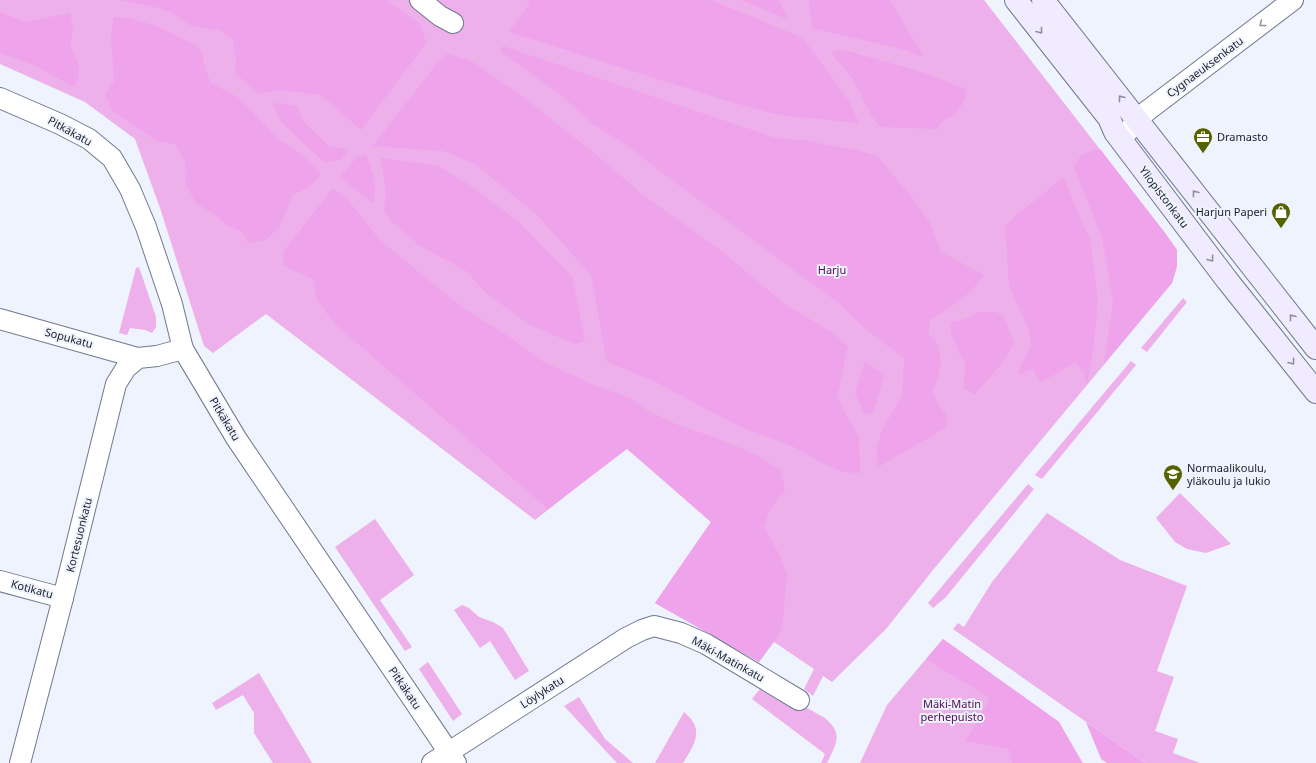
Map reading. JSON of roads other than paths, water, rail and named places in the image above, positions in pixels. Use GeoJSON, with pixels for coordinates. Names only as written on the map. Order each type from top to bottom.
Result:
{"type":"FeatureCollection","features":[{"type":"Feature","properties":{"kind":"main road","name":"Yliopistonkatu"},"geometry":{"type":"LineString","coordinates":[[1016,0],[1109,118],[1114,132],[1227,280],[1316,392]]}},
{"type":"Feature","properties":{"kind":"main road"},"geometry":{"type":"LineString","coordinates":[[1043,0],[1316,348]]}},
{"type":"Feature","properties":{"kind":"street"},"geometry":{"type":"LineString","coordinates":[[420,0],[440,16],[453,23]]}},
{"type":"Feature","properties":{"kind":"street","name":"Cygnaeuksenkatu"},"geometry":{"type":"LineString","coordinates":[[1121,140],[1137,120],[1293,0]]}},
{"type":"Feature","properties":{"kind":"street","name":"Pitkäkatu"},"geometry":{"type":"LineString","coordinates":[[0,98],[60,124],[89,139],[112,158],[130,189],[146,227],[172,304],[183,349],[236,438],[445,759]]}},
{"type":"Feature","properties":{"kind":"street","name":"Sopukatu"},"geometry":{"type":"LineString","coordinates":[[0,319],[138,358]]}},
{"type":"Feature","properties":{"kind":"street"},"geometry":{"type":"LineString","coordinates":[[138,358],[157,356],[183,349]]}},
{"type":"Feature","properties":{"kind":"street","name":"Kortesuonkatu"},"geometry":{"type":"LineString","coordinates":[[20,763],[116,384],[126,368],[138,358]]}},
{"type":"Feature","properties":{"kind":"street","name":"Kotikatu"},"geometry":{"type":"LineString","coordinates":[[0,581],[63,598]]}},
{"type":"Feature","properties":{"kind":"street","name":"Löylykatu"},"geometry":{"type":"LineString","coordinates":[[445,759],[626,638],[654,626]]}},
{"type":"Feature","properties":{"kind":"street","name":"Mäki-Matinkatu"},"geometry":{"type":"LineString","coordinates":[[654,626],[681,633],[706,644],[799,700]]}},
{"type":"Feature","properties":{"kind":"place","name":"Dramasto"},"geometry":{"type":"Point","coordinates":[1203,154]}},
{"type":"Feature","properties":{"kind":"place","name":"Harjun Paperi"},"geometry":{"type":"Point","coordinates":[1281,229]}},
{"type":"Feature","properties":{"kind":"place","name":"Normaalikoulu, yläkoulu ja lukio"},"geometry":{"type":"Point","coordinates":[1173,491]}},
{"type":"Feature","properties":{"kind":"park label","name":"Harju"},"geometry":{"type":"Point","coordinates":[832,270]}},
{"type":"Feature","properties":{"kind":"park label","name":"Mäki-Matin perhepuisto"},"geometry":{"type":"Point","coordinates":[952,710]}}]}
